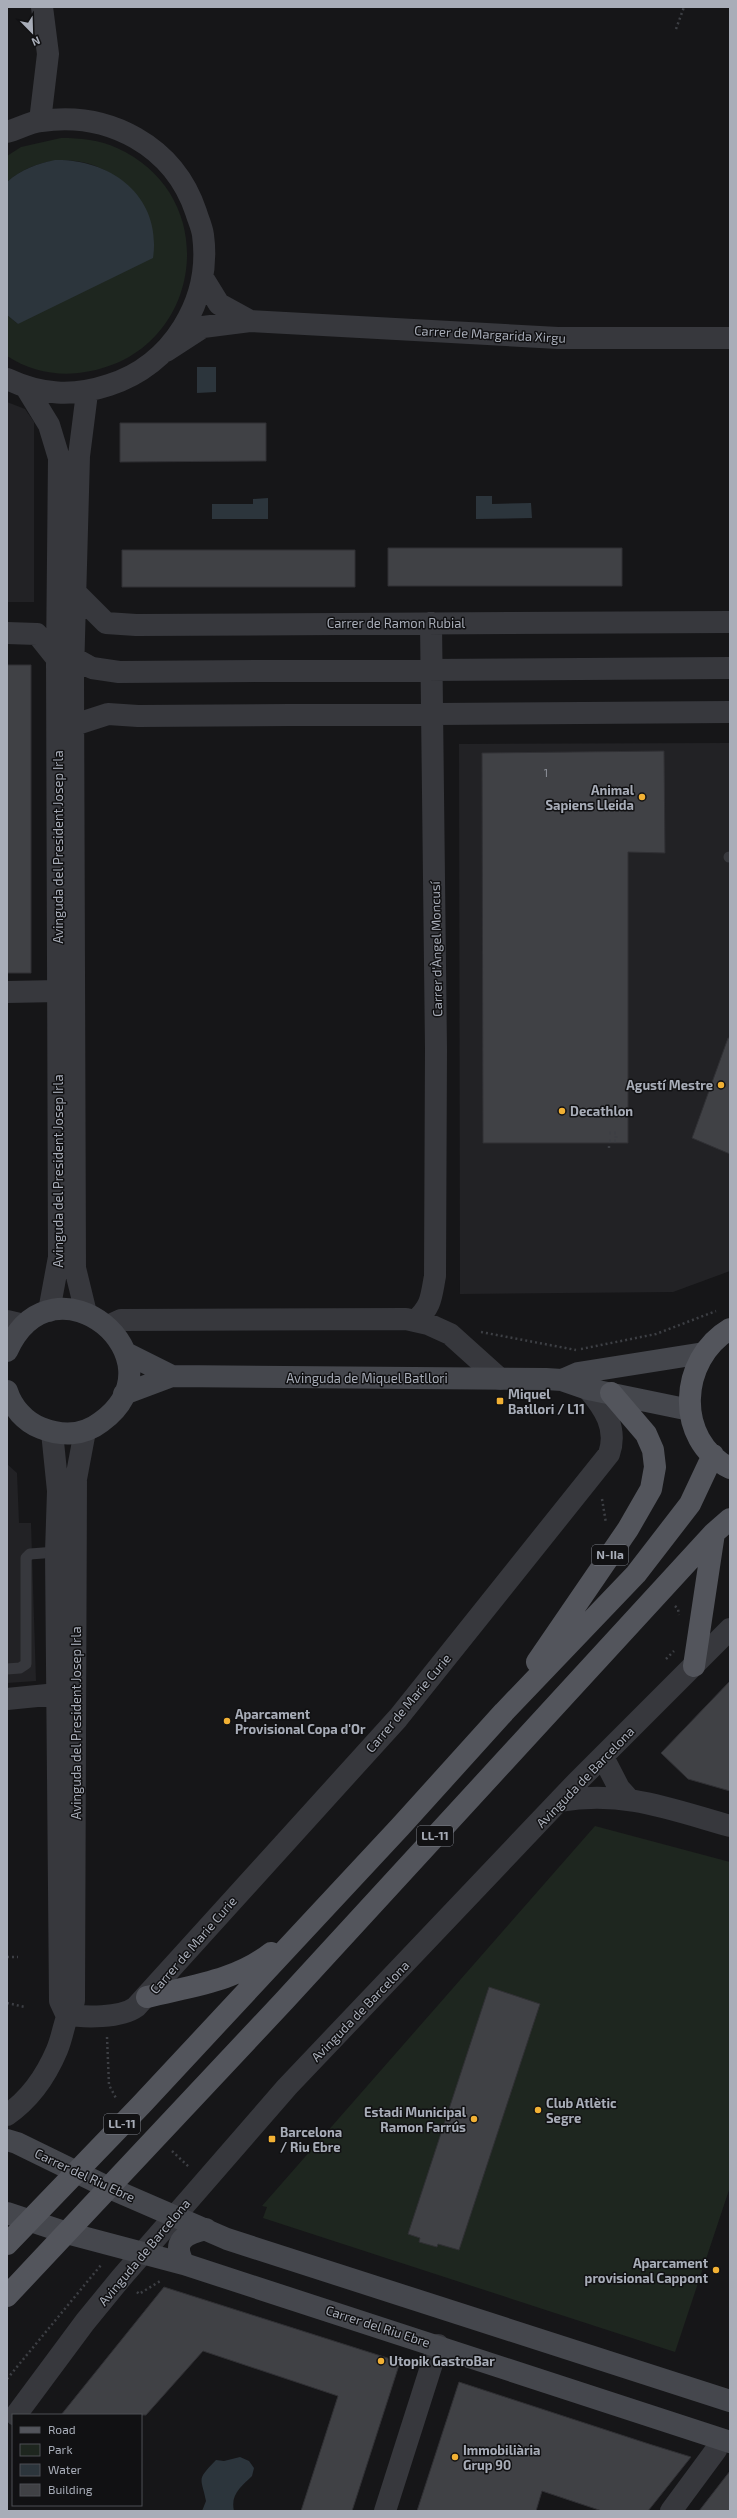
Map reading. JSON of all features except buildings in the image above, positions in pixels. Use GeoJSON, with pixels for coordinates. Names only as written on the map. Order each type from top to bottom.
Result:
{"type":"FeatureCollection","features":[{"type":"Feature","properties":{"kind":"main road"},"geometry":{"type":"LineString","coordinates":[[730,1329],[715,1340],[704,1353],[694,1371],[690,1390],[690,1410],[698,1435],[713,1455],[730,1468]]}},
{"type":"Feature","properties":{"kind":"main road","name":"N-IIa"},"geometry":{"type":"LineString","coordinates":[[504,1712],[628,1529],[651,1489],[655,1467],[653,1450],[646,1434],[611,1392]]}},
{"type":"Feature","properties":{"kind":"main road","name":"LL-11"},"geometry":{"type":"LineString","coordinates":[[7,2244],[319,1915],[504,1712],[638,1572],[690,1504],[713,1455]]}},
{"type":"Feature","properties":{"kind":"main road"},"geometry":{"type":"LineString","coordinates":[[694,1666],[702,1609],[722,1526]]}},
{"type":"Feature","properties":{"kind":"main road","name":"LL-11"},"geometry":{"type":"LineString","coordinates":[[9,2297],[107,2187],[289,1996],[722,1526]]}},
{"type":"Feature","properties":{"kind":"main road"},"geometry":{"type":"LineString","coordinates":[[147,1997],[236,1974],[257,1964],[319,1915]]}},
{"type":"Feature","properties":{"kind":"street"},"geometry":{"type":"LineString","coordinates":[[40,121],[48,54],[42,7]]}},
{"type":"Feature","properties":{"kind":"street"},"geometry":{"type":"LineString","coordinates":[[7,132],[40,121],[84,119],[127,132],[163,157],[189,192],[203,234],[203,278],[190,318],[166,351],[130,378],[87,393],[56,394],[27,388],[7,379]]}},
{"type":"Feature","properties":{"kind":"street","name":"Carrer de Margarida Xirgu"},"geometry":{"type":"LineString","coordinates":[[203,278],[219,304],[250,321]]}},
{"type":"Feature","properties":{"kind":"street","name":"Carrer de Margarida Xirgu"},"geometry":{"type":"LineString","coordinates":[[166,351],[203,327],[250,321],[558,338],[730,338]]}},
{"type":"Feature","properties":{"kind":"street","name":"Avinguda del President Josep Irla"},"geometry":{"type":"LineString","coordinates":[[27,388],[49,425],[59,458],[65,658],[59,991],[59,1257],[49,1312]]}},
{"type":"Feature","properties":{"kind":"street","name":"Avinguda del President Josep Irla"},"geometry":{"type":"LineString","coordinates":[[86,1313],[75,1268],[74,725],[65,658],[75,592],[79,456],[87,393]]}},
{"type":"Feature","properties":{"kind":"street","name":"Carrer de Ramon Rubial"},"geometry":{"type":"LineString","coordinates":[[75,592],[106,623],[136,625],[730,622]]}},
{"type":"Feature","properties":{"kind":"street","name":"Carrer d'Àngel Moncusí"},"geometry":{"type":"LineString","coordinates":[[415,1321],[427,1310],[430,1304],[435,1276],[436,1065],[431,623]]}},
{"type":"Feature","properties":{"kind":"street"},"geometry":{"type":"LineString","coordinates":[[7,633],[37,634],[65,658],[92,668],[119,672],[730,668]]}},
{"type":"Feature","properties":{"kind":"street"},"geometry":{"type":"LineString","coordinates":[[74,725],[108,714],[138,716],[730,712]]}},
{"type":"Feature","properties":{"kind":"street"},"geometry":{"type":"LineString","coordinates":[[7,992],[59,991]]}},
{"type":"Feature","properties":{"kind":"street","name":"Carrer d'Àngel Moncusí"},"geometry":{"type":"LineString","coordinates":[[435,1276],[440,1290],[441,1312],[450,1334]]}},
{"type":"Feature","properties":{"kind":"street"},"geometry":{"type":"LineString","coordinates":[[7,1351],[13,1339],[15,1323],[49,1312],[74,1310],[86,1313],[108,1326],[119,1338],[126,1353],[128,1367],[124,1394],[109,1417],[85,1431],[68,1434],[52,1432],[34,1426],[19,1414],[7,1391]]}},
{"type":"Feature","properties":{"kind":"street"},"geometry":{"type":"LineString","coordinates":[[108,1326],[121,1320],[406,1319],[450,1334],[500,1379]]}},
{"type":"Feature","properties":{"kind":"street","name":"Avinguda de Miquel Batllori"},"geometry":{"type":"LineString","coordinates":[[126,1353],[172,1376]]}},
{"type":"Feature","properties":{"kind":"street","name":"Avinguda de Miquel Batllori"},"geometry":{"type":"LineString","coordinates":[[562,1380],[578,1373],[704,1353]]}},
{"type":"Feature","properties":{"kind":"street","name":"Avinguda de Miquel Batllori"},"geometry":{"type":"LineString","coordinates":[[124,1394],[172,1376],[562,1380],[588,1389],[611,1392],[690,1410]]}},
{"type":"Feature","properties":{"kind":"street","name":"Carrer de Marie Curie"},"geometry":{"type":"LineString","coordinates":[[70,2005],[81,2017],[103,2023],[126,2013],[147,1997],[172,1966],[398,1718],[609,1454],[612,1437],[606,1412],[588,1389]]}},
{"type":"Feature","properties":{"kind":"street","name":"Avinguda del President Josep Irla"},"geometry":{"type":"LineString","coordinates":[[12,2142],[16,2123],[13,2111],[35,2089],[57,2050],[70,2005],[76,1478],[85,1431]]}},
{"type":"Feature","properties":{"kind":"street","name":"Avinguda del President Josep Irla"},"geometry":{"type":"LineString","coordinates":[[52,1432],[58,1491],[56,1552],[60,2001],[70,2005]]}},
{"type":"Feature","properties":{"kind":"street","name":"Avinguda de Barcelona"},"geometry":{"type":"LineString","coordinates":[[17,2414],[85,2322],[174,2215],[288,2087],[560,1801],[730,1629]]}},
{"type":"Feature","properties":{"kind":"street"},"geometry":{"type":"LineString","coordinates":[[7,1699],[57,1694]]}},
{"type":"Feature","properties":{"kind":"street"},"geometry":{"type":"LineString","coordinates":[[603,1757],[619,1788],[628,1798]]}},
{"type":"Feature","properties":{"kind":"street"},"geometry":{"type":"LineString","coordinates":[[560,1801],[587,1796],[628,1798],[730,1826]]}},
{"type":"Feature","properties":{"kind":"street","name":"Carrer del Riu Ebre"},"geometry":{"type":"LineString","coordinates":[[12,2142],[107,2187],[227,2239],[730,2401]]}},
{"type":"Feature","properties":{"kind":"street","name":"Carrer del Riu Ebre"},"geometry":{"type":"LineString","coordinates":[[7,2213],[67,2233],[184,2264],[438,2346],[723,2446]]}},
{"type":"Feature","properties":{"kind":"street"},"geometry":{"type":"LineString","coordinates":[[184,2264],[179,2252],[180,2242],[188,2234],[206,2229]]}},
{"type":"Feature","properties":{"kind":"street"},"geometry":{"type":"LineString","coordinates":[[385,2511],[438,2346]]}},
{"type":"Feature","properties":{"kind":"street"},"geometry":{"type":"LineString","coordinates":[[671,2511],[723,2446]]}},
{"type":"Feature","properties":{"kind":"lane"},"geometry":{"type":"LineString","coordinates":[[7,1669],[20,1668],[26,1664],[26,1558],[30,1554],[56,1552]]}},
{"type":"Feature","properties":{"kind":"path"},"geometry":{"type":"LineString","coordinates":[[676,29],[684,7]]}},
{"type":"Feature","properties":{"kind":"path"},"geometry":{"type":"LineString","coordinates":[[609,1133],[616,1133],[616,1141],[609,1142],[609,1148]]}},
{"type":"Feature","properties":{"kind":"path"},"geometry":{"type":"LineString","coordinates":[[601,1496],[606,1525]]}},
{"type":"Feature","properties":{"kind":"path"},"geometry":{"type":"LineString","coordinates":[[7,1957],[18,1957]]}},
{"type":"Feature","properties":{"kind":"path"},"geometry":{"type":"LineString","coordinates":[[7,2003],[25,2007]]}},
{"type":"Feature","properties":{"kind":"path"},"geometry":{"type":"LineString","coordinates":[[103,2023],[111,2088]]}},
{"type":"Feature","properties":{"kind":"shaded area"},"geometry":{"type":"Polygon","coordinates":[[[7,402],[25,409],[34,422],[34,602],[7,602],[7,402]]]}},
{"type":"Feature","properties":{"kind":"shaded area"},"geometry":{"type":"Polygon","coordinates":[[[730,743],[730,1271],[673,1292],[460,1294],[459,744],[730,743]]]}},
{"type":"Feature","properties":{"kind":"shaded area"},"geometry":{"type":"Polygon","coordinates":[[[7,1464],[17,1473],[19,1523],[31,1523],[36,1681],[7,1683],[7,1464]]]}},
{"type":"Feature","properties":{"kind":"green space"},"geometry":{"type":"Polygon","coordinates":[[[61,138],[90,140],[110,145],[152,171],[174,201],[186,236],[186,272],[175,307],[155,337],[124,360],[85,372],[65,374],[45,372],[25,366],[7,356],[7,315],[18,324],[147,213],[135,195],[120,180],[103,169],[84,163],[65,160],[45,163],[25,170],[7,182],[7,156],[21,147],[61,138]]]}},
{"type":"Feature","properties":{"kind":"green space","name":"Club Atlètic Segre"},"geometry":{"type":"Polygon","coordinates":[[[595,1826],[730,1862],[730,2187],[675,2352],[263,2218],[267,2207],[262,2206],[595,1826]]]}},
{"type":"Feature","properties":{"kind":"water"},"geometry":{"type":"Polygon","coordinates":[[[55,160],[76,161],[96,166],[113,174],[129,186],[141,200],[150,217],[154,236],[153,258],[18,324],[7,315],[7,182],[12,177],[30,168],[55,160]]]}},
{"type":"Feature","properties":{"kind":"water"},"geometry":{"type":"Polygon","coordinates":[[[197,367],[216,367],[216,392],[197,393],[197,367]]]}},
{"type":"Feature","properties":{"kind":"water"},"geometry":{"type":"Polygon","coordinates":[[[476,496],[492,496],[492,504],[531,503],[532,518],[476,519],[476,496]]]}},
{"type":"Feature","properties":{"kind":"water"},"geometry":{"type":"Polygon","coordinates":[[[268,498],[268,519],[212,519],[212,504],[253,504],[253,499],[268,498]]]}},
{"type":"Feature","properties":{"kind":"water"},"geometry":{"type":"Polygon","coordinates":[[[240,2457],[249,2461],[254,2468],[252,2476],[235,2495],[233,2505],[234,2511],[202,2511],[206,2501],[202,2483],[205,2472],[216,2460],[224,2461],[240,2457]]]}},
{"type":"Feature","properties":{"kind":"place","name":"Animal Sapiens Lleida"},"geometry":{"type":"Point","coordinates":[642,797]}},
{"type":"Feature","properties":{"kind":"place","name":"Agustí Mestre"},"geometry":{"type":"Point","coordinates":[721,1085]}},
{"type":"Feature","properties":{"kind":"place","name":"Decathlon"},"geometry":{"type":"Point","coordinates":[562,1111]}},
{"type":"Feature","properties":{"kind":"place","name":"Miquel Batllori / L11"},"geometry":{"type":"Point","coordinates":[500,1401]}},
{"type":"Feature","properties":{"kind":"place","name":"Aparcament Provisional Copa d'Or"},"geometry":{"type":"Point","coordinates":[227,1721]}},
{"type":"Feature","properties":{"kind":"place","name":"Club Atlètic Segre"},"geometry":{"type":"Point","coordinates":[538,2110]}},
{"type":"Feature","properties":{"kind":"place","name":"Estadi Municipal Ramon Farrús"},"geometry":{"type":"Point","coordinates":[474,2119]}},
{"type":"Feature","properties":{"kind":"place","name":"Barcelona / Riu Ebre"},"geometry":{"type":"Point","coordinates":[272,2139]}},
{"type":"Feature","properties":{"kind":"place","name":"Aparcament provisional Cappont"},"geometry":{"type":"Point","coordinates":[716,2270]}},
{"type":"Feature","properties":{"kind":"place","name":"Utopik GastroBar"},"geometry":{"type":"Point","coordinates":[381,2361]}},
{"type":"Feature","properties":{"kind":"place","name":"Immobiliària Grup 90"},"geometry":{"type":"Point","coordinates":[455,2457]}}]}
